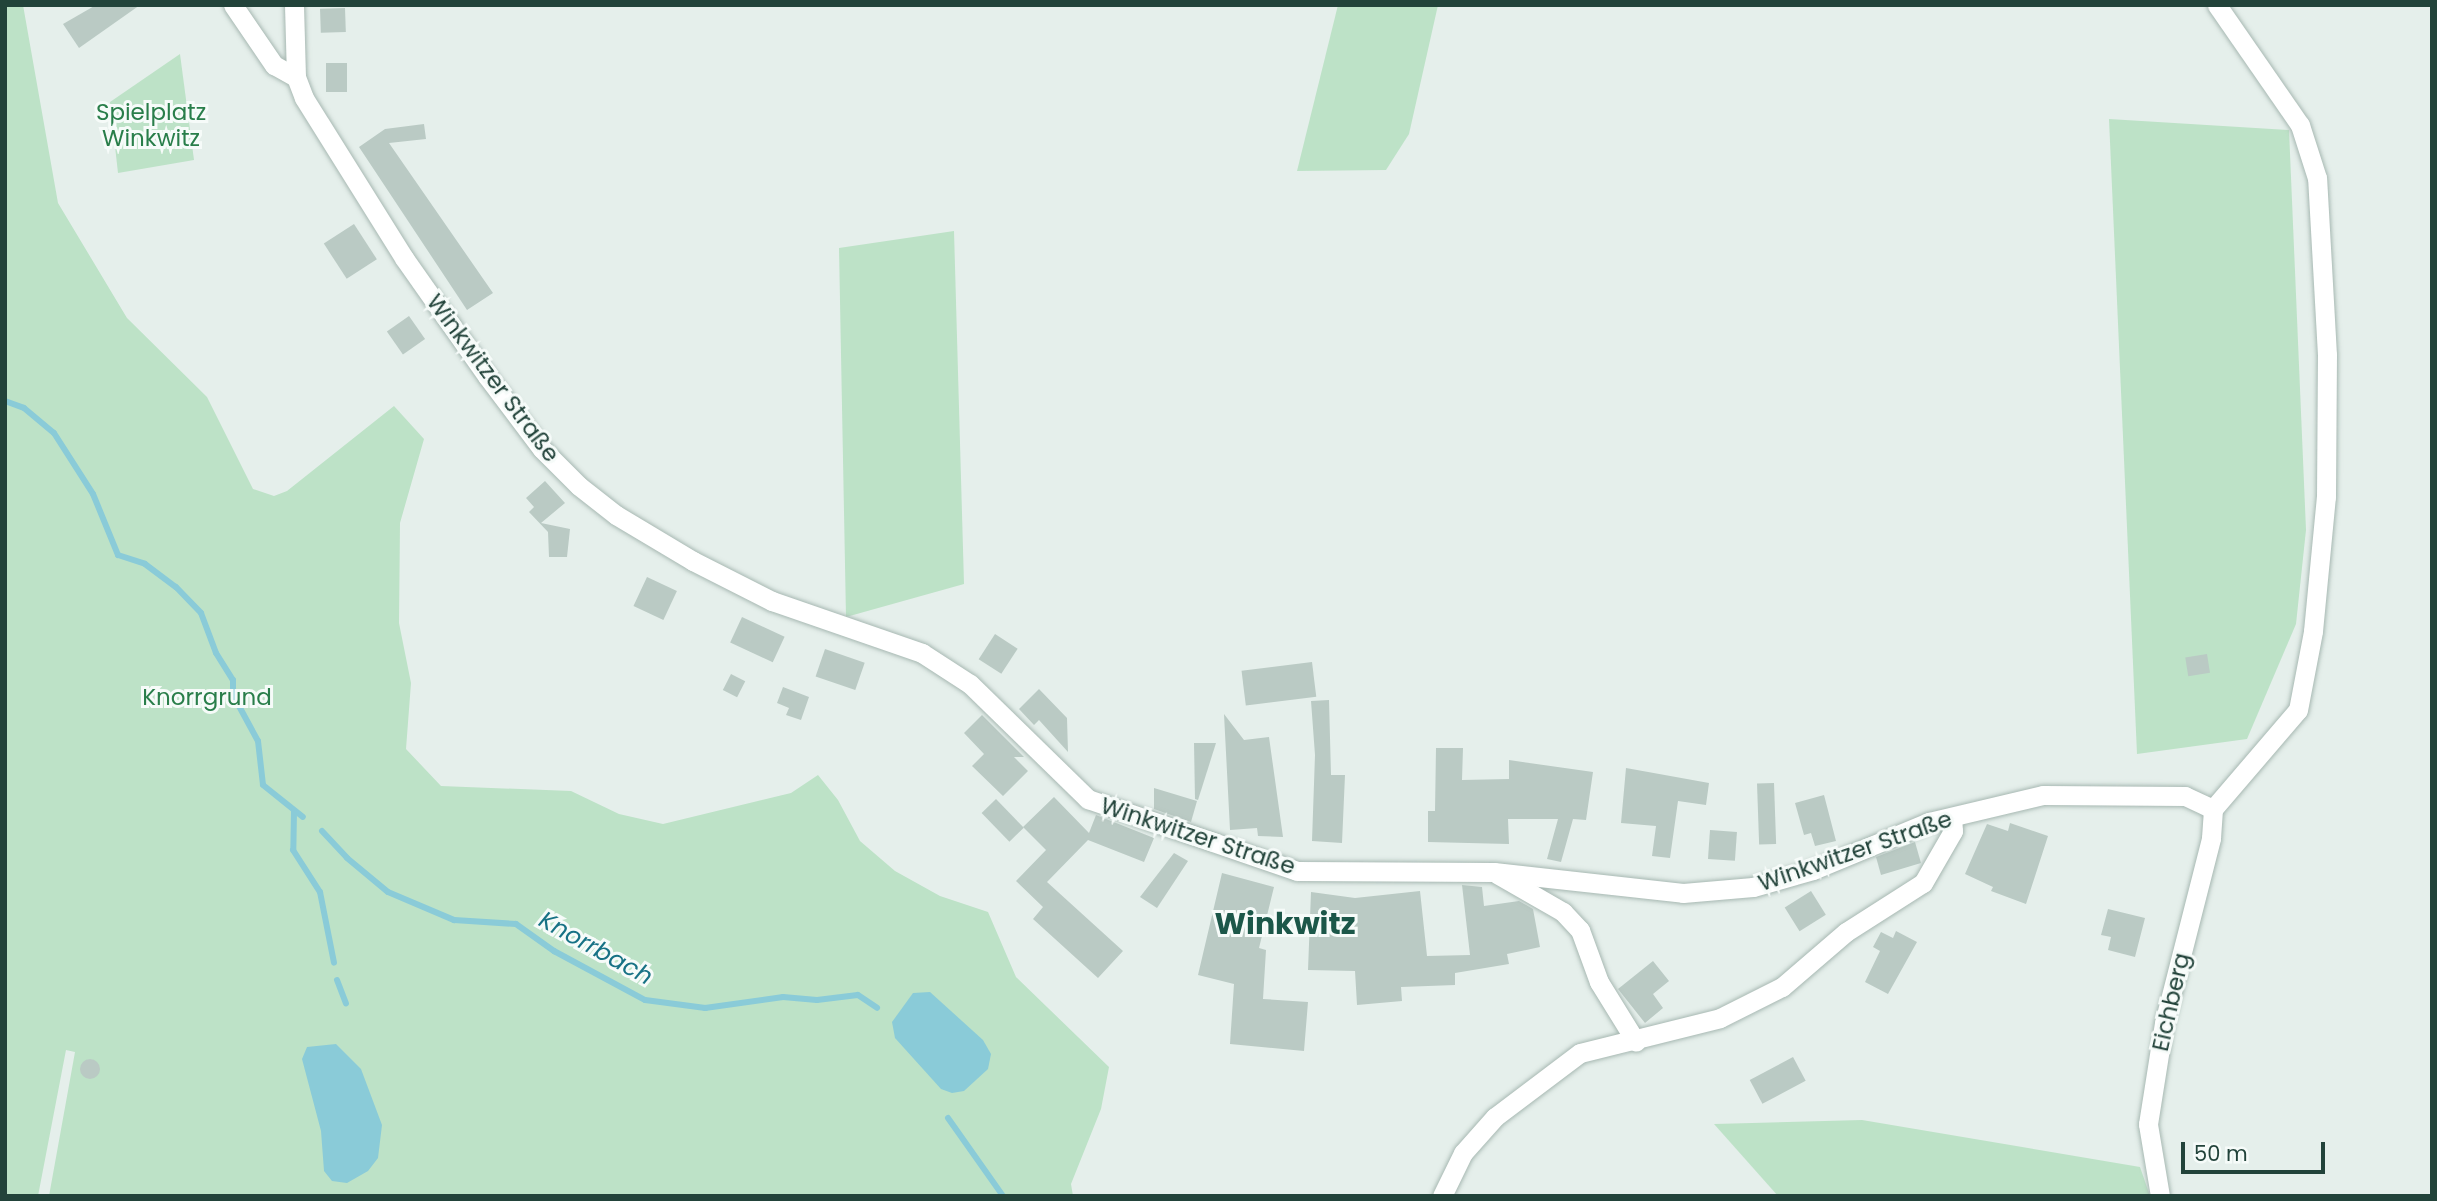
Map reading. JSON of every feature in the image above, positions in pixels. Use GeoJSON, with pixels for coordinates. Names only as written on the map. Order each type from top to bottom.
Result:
{"type":"FeatureCollection","features":[{"type":"Feature","properties":{"kind":"street"},"geometry":{"type":"LineString","coordinates":[[233,5],[274,65],[296,77]]}},
{"type":"Feature","properties":{"kind":"street","name":"Winkwitzer Straße"},"geometry":{"type":"LineString","coordinates":[[294,5],[296,77],[304,98],[404,258],[542,449],[616,515],[772,601],[922,653],[970,684],[1071,787],[1110,808],[1297,871],[1494,872],[1683,893],[1753,887],[1813,870],[1890,836],[1952,817],[2043,795],[2185,796],[2213,809]]}},
{"type":"Feature","properties":{"kind":"street"},"geometry":{"type":"LineString","coordinates":[[2213,809],[2298,710],[2313,631],[2326,497],[2327,355],[2313,168],[2300,125],[2217,5]]}},
{"type":"Feature","properties":{"kind":"street","name":"Eichberg"},"geometry":{"type":"LineString","coordinates":[[2160,1196],[2148,1124],[2164,1023],[2211,838],[2213,809]]}},
{"type":"Feature","properties":{"kind":"street"},"geometry":{"type":"LineString","coordinates":[[1442,1196],[1463,1153],[1495,1117],[1580,1053],[1636,1042],[1720,1018],[1782,987],[1846,932],[1923,883],[1953,831],[1952,817]]}},
{"type":"Feature","properties":{"kind":"street"},"geometry":{"type":"LineString","coordinates":[[1494,872],[1563,912],[1580,930],[1599,982],[1636,1042]]}},
{"type":"Feature","properties":{"kind":"green space","name":"Knorrgrund"},"geometry":{"type":"Polygon","coordinates":[[[5,5],[23,5],[58,203],[127,318],[207,397],[253,489],[274,496],[287,491],[394,406],[424,439],[400,523],[399,623],[411,683],[406,749],[441,786],[571,791],[619,814],[663,824],[791,793],[818,775],[838,800],[860,841],[895,871],[940,896],[988,912],[1016,977],[1109,1067],[1101,1109],[1071,1184],[1073,1196],[49,1196],[75,1052],[66,1050],[38,1196],[5,1196],[5,5]]]}},
{"type":"Feature","properties":{"kind":"green space"},"geometry":{"type":"Polygon","coordinates":[[[1338,5],[1438,5],[1409,134],[1386,170],[1297,171],[1338,5]]]}},
{"type":"Feature","properties":{"kind":"green space","name":"Spielplatz Winkwitz"},"geometry":{"type":"Polygon","coordinates":[[[180,54],[194,160],[118,173],[110,102],[180,54]]]}},
{"type":"Feature","properties":{"kind":"green space"},"geometry":{"type":"Polygon","coordinates":[[[2109,119],[2289,130],[2306,530],[2296,624],[2247,739],[2137,754],[2109,119]]]}},
{"type":"Feature","properties":{"kind":"green space"},"geometry":{"type":"Polygon","coordinates":[[[954,231],[964,584],[846,617],[839,248],[954,231]]]}},
{"type":"Feature","properties":{"kind":"green space"},"geometry":{"type":"Polygon","coordinates":[[[1862,1120],[2140,1167],[2150,1196],[1778,1196],[1714,1124],[1862,1120]]]}},
{"type":"Feature","properties":{"kind":"water"},"geometry":{"type":"Polygon","coordinates":[[[930,992],[983,1040],[991,1054],[988,1069],[964,1091],[952,1093],[941,1089],[895,1038],[892,1022],[913,993],[930,992]]]}},
{"type":"Feature","properties":{"kind":"water"},"geometry":{"type":"Polygon","coordinates":[[[336,1044],[361,1069],[382,1125],[378,1158],[368,1171],[347,1183],[332,1181],[324,1171],[321,1131],[302,1059],[307,1047],[336,1044]]]}},
{"type":"Feature","properties":{"kind":"building"},"geometry":{"type":"Polygon","coordinates":[[[96,5],[140,5],[79,48],[63,24],[96,5]]]}},
{"type":"Feature","properties":{"kind":"building"},"geometry":{"type":"Polygon","coordinates":[[[345,8],[346,32],[321,33],[320,9],[345,8]]]}},
{"type":"Feature","properties":{"kind":"building"},"geometry":{"type":"Polygon","coordinates":[[[326,63],[347,63],[347,92],[326,92],[326,63]]]}},
{"type":"Feature","properties":{"kind":"building"},"geometry":{"type":"Polygon","coordinates":[[[424,124],[426,139],[389,143],[493,293],[467,310],[359,147],[385,129],[424,124]]]}},
{"type":"Feature","properties":{"kind":"building"},"geometry":{"type":"Polygon","coordinates":[[[354,224],[377,259],[347,279],[324,244],[354,224]]]}},
{"type":"Feature","properties":{"kind":"building"},"geometry":{"type":"Polygon","coordinates":[[[409,316],[425,339],[403,354],[387,331],[409,316]]]}},
{"type":"Feature","properties":{"kind":"building"},"geometry":{"type":"Polygon","coordinates":[[[545,481],[565,503],[541,523],[570,529],[567,557],[549,557],[548,532],[529,512],[534,507],[526,498],[545,481]]]}},
{"type":"Feature","properties":{"kind":"building"},"geometry":{"type":"Polygon","coordinates":[[[647,577],[677,591],[663,620],[633,606],[647,577]]]}},
{"type":"Feature","properties":{"kind":"building"},"geometry":{"type":"Polygon","coordinates":[[[742,617],[785,637],[773,662],[730,642],[742,617]]]}},
{"type":"Feature","properties":{"kind":"building"},"geometry":{"type":"Polygon","coordinates":[[[995,634],[1018,649],[1001,674],[979,659],[995,634]]]}},
{"type":"Feature","properties":{"kind":"building"},"geometry":{"type":"Polygon","coordinates":[[[825,649],[865,663],[855,690],[816,676],[825,649]]]}},
{"type":"Feature","properties":{"kind":"building"},"geometry":{"type":"Polygon","coordinates":[[[2207,654],[2210,673],[2188,676],[2185,657],[2207,654]]]}},
{"type":"Feature","properties":{"kind":"building"},"geometry":{"type":"Polygon","coordinates":[[[1312,662],[1316,697],[1246,705],[1242,671],[1312,662]]]}},
{"type":"Feature","properties":{"kind":"building"},"geometry":{"type":"Polygon","coordinates":[[[731,674],[745,681],[737,697],[723,690],[731,674]]]}},
{"type":"Feature","properties":{"kind":"building"},"geometry":{"type":"Polygon","coordinates":[[[783,687],[809,697],[801,720],[786,715],[789,708],[777,703],[783,687]]]}},
{"type":"Feature","properties":{"kind":"building"},"geometry":{"type":"Polygon","coordinates":[[[1039,689],[1067,718],[1068,752],[1039,720],[1034,725],[1019,709],[1039,689]]]}},
{"type":"Feature","properties":{"kind":"building"},"geometry":{"type":"Polygon","coordinates":[[[1329,700],[1331,775],[1345,775],[1342,843],[1312,841],[1315,755],[1311,701],[1329,700]]]}},
{"type":"Feature","properties":{"kind":"building"},"geometry":{"type":"Polygon","coordinates":[[[1224,714],[1244,740],[1269,737],[1283,837],[1258,836],[1257,828],[1230,830],[1224,714]]]}},
{"type":"Feature","properties":{"kind":"building"},"geometry":{"type":"Polygon","coordinates":[[[982,715],[1024,757],[1014,757],[1028,771],[1003,796],[972,766],[984,754],[964,733],[982,715]]]}},
{"type":"Feature","properties":{"kind":"building"},"geometry":{"type":"Polygon","coordinates":[[[1194,743],[1216,743],[1198,800],[1195,799],[1194,743]]]}},
{"type":"Feature","properties":{"kind":"building"},"geometry":{"type":"Polygon","coordinates":[[[1436,748],[1463,748],[1462,780],[1509,779],[1509,760],[1593,772],[1586,820],[1573,819],[1561,862],[1547,859],[1558,819],[1508,819],[1509,844],[1428,842],[1428,811],[1435,811],[1436,748]]]}},
{"type":"Feature","properties":{"kind":"building"},"geometry":{"type":"Polygon","coordinates":[[[1626,768],[1709,783],[1706,805],[1678,801],[1670,858],[1652,856],[1656,826],[1621,823],[1626,768]]]}},
{"type":"Feature","properties":{"kind":"building"},"geometry":{"type":"Polygon","coordinates":[[[1774,783],[1776,844],[1759,845],[1757,784],[1774,783]]]}},
{"type":"Feature","properties":{"kind":"building"},"geometry":{"type":"Polygon","coordinates":[[[1154,788],[1197,801],[1191,822],[1154,809],[1154,788]]]}},
{"type":"Feature","properties":{"kind":"building"},"geometry":{"type":"Polygon","coordinates":[[[1824,795],[1836,841],[1815,846],[1811,833],[1804,835],[1795,803],[1824,795]]]}},
{"type":"Feature","properties":{"kind":"building"},"geometry":{"type":"Polygon","coordinates":[[[1054,797],[1089,833],[1096,815],[1154,838],[1144,862],[1088,840],[1047,882],[1123,951],[1098,978],[1033,919],[1043,907],[1016,881],[1046,850],[1023,827],[1054,797]]]}},
{"type":"Feature","properties":{"kind":"building"},"geometry":{"type":"Polygon","coordinates":[[[996,799],[1024,828],[1009,842],[982,813],[996,799]]]}},
{"type":"Feature","properties":{"kind":"building"},"geometry":{"type":"Polygon","coordinates":[[[2010,823],[2048,836],[2026,904],[1991,891],[1993,887],[1965,874],[1987,824],[2008,831],[2010,823]]]}},
{"type":"Feature","properties":{"kind":"building"},"geometry":{"type":"Polygon","coordinates":[[[1710,830],[1737,832],[1735,861],[1708,859],[1710,830]]]}},
{"type":"Feature","properties":{"kind":"building"},"geometry":{"type":"Polygon","coordinates":[[[1915,842],[1921,863],[1881,875],[1876,857],[1915,842]]]}},
{"type":"Feature","properties":{"kind":"building"},"geometry":{"type":"Polygon","coordinates":[[[1174,853],[1188,861],[1157,908],[1140,897],[1174,853]]]}},
{"type":"Feature","properties":{"kind":"building"},"geometry":{"type":"Polygon","coordinates":[[[1222,873],[1274,887],[1259,948],[1266,950],[1263,999],[1308,1002],[1304,1051],[1230,1044],[1234,984],[1198,975],[1222,873]]]}},
{"type":"Feature","properties":{"kind":"building"},"geometry":{"type":"Polygon","coordinates":[[[1462,885],[1482,887],[1484,906],[1519,901],[1533,909],[1540,947],[1507,954],[1509,964],[1455,973],[1455,985],[1401,987],[1402,1001],[1357,1005],[1355,971],[1308,970],[1311,892],[1355,898],[1420,891],[1427,956],[1470,955],[1462,885]]]}},
{"type":"Feature","properties":{"kind":"building"},"geometry":{"type":"Polygon","coordinates":[[[1811,891],[1826,915],[1800,931],[1785,907],[1811,891]]]}},
{"type":"Feature","properties":{"kind":"building"},"geometry":{"type":"Polygon","coordinates":[[[2108,909],[2145,918],[2135,957],[2108,950],[2111,937],[2101,935],[2108,909]]]}},
{"type":"Feature","properties":{"kind":"building"},"geometry":{"type":"Polygon","coordinates":[[[1896,931],[1917,942],[1888,994],[1865,982],[1880,951],[1873,947],[1881,932],[1893,938],[1896,931]]]}},
{"type":"Feature","properties":{"kind":"building"},"geometry":{"type":"Polygon","coordinates":[[[1653,961],[1669,981],[1653,994],[1663,1008],[1645,1023],[1618,989],[1653,961]]]}},
{"type":"Feature","properties":{"kind":"building"},"geometry":{"type":"Polygon","coordinates":[[[1793,1057],[1806,1081],[1762,1104],[1750,1080],[1793,1057]]]}},
{"type":"Feature","properties":{"kind":"building"},"geometry":{"type":"Polygon","coordinates":[[[90,1059],[97,1062],[100,1069],[97,1076],[90,1079],[83,1076],[80,1069],[83,1062],[90,1059]]]}},
{"type":"Feature","properties":{"kind":"waterway","name":"Knorrbach"},"geometry":{"type":"LineString","coordinates":[[5,401],[24,408],[54,433],[93,494],[118,555],[145,564],[176,587],[201,613],[216,653],[233,680],[233,695],[258,741],[263,785],[303,817]]}},
{"type":"Feature","properties":{"kind":"waterway"},"geometry":{"type":"LineString","coordinates":[[294,811],[293,850],[320,892],[334,963]]}},
{"type":"Feature","properties":{"kind":"waterway","name":"Knorrbach"},"geometry":{"type":"LineString","coordinates":[[322,831],[347,858],[388,892],[454,920],[516,924],[554,951],[645,1000],[705,1008],[783,997],[817,1000],[858,995],[877,1008]]}},
{"type":"Feature","properties":{"kind":"waterway"},"geometry":{"type":"LineString","coordinates":[[337,980],[346,1003]]}},
{"type":"Feature","properties":{"kind":"waterway","name":"Knorrbach"},"geometry":{"type":"LineString","coordinates":[[948,1118],[1003,1196]]}},
{"type":"Feature","properties":{"kind":"district","name":"Winkwitz"},"geometry":{"type":"Point","coordinates":[1285,924]}}]}
